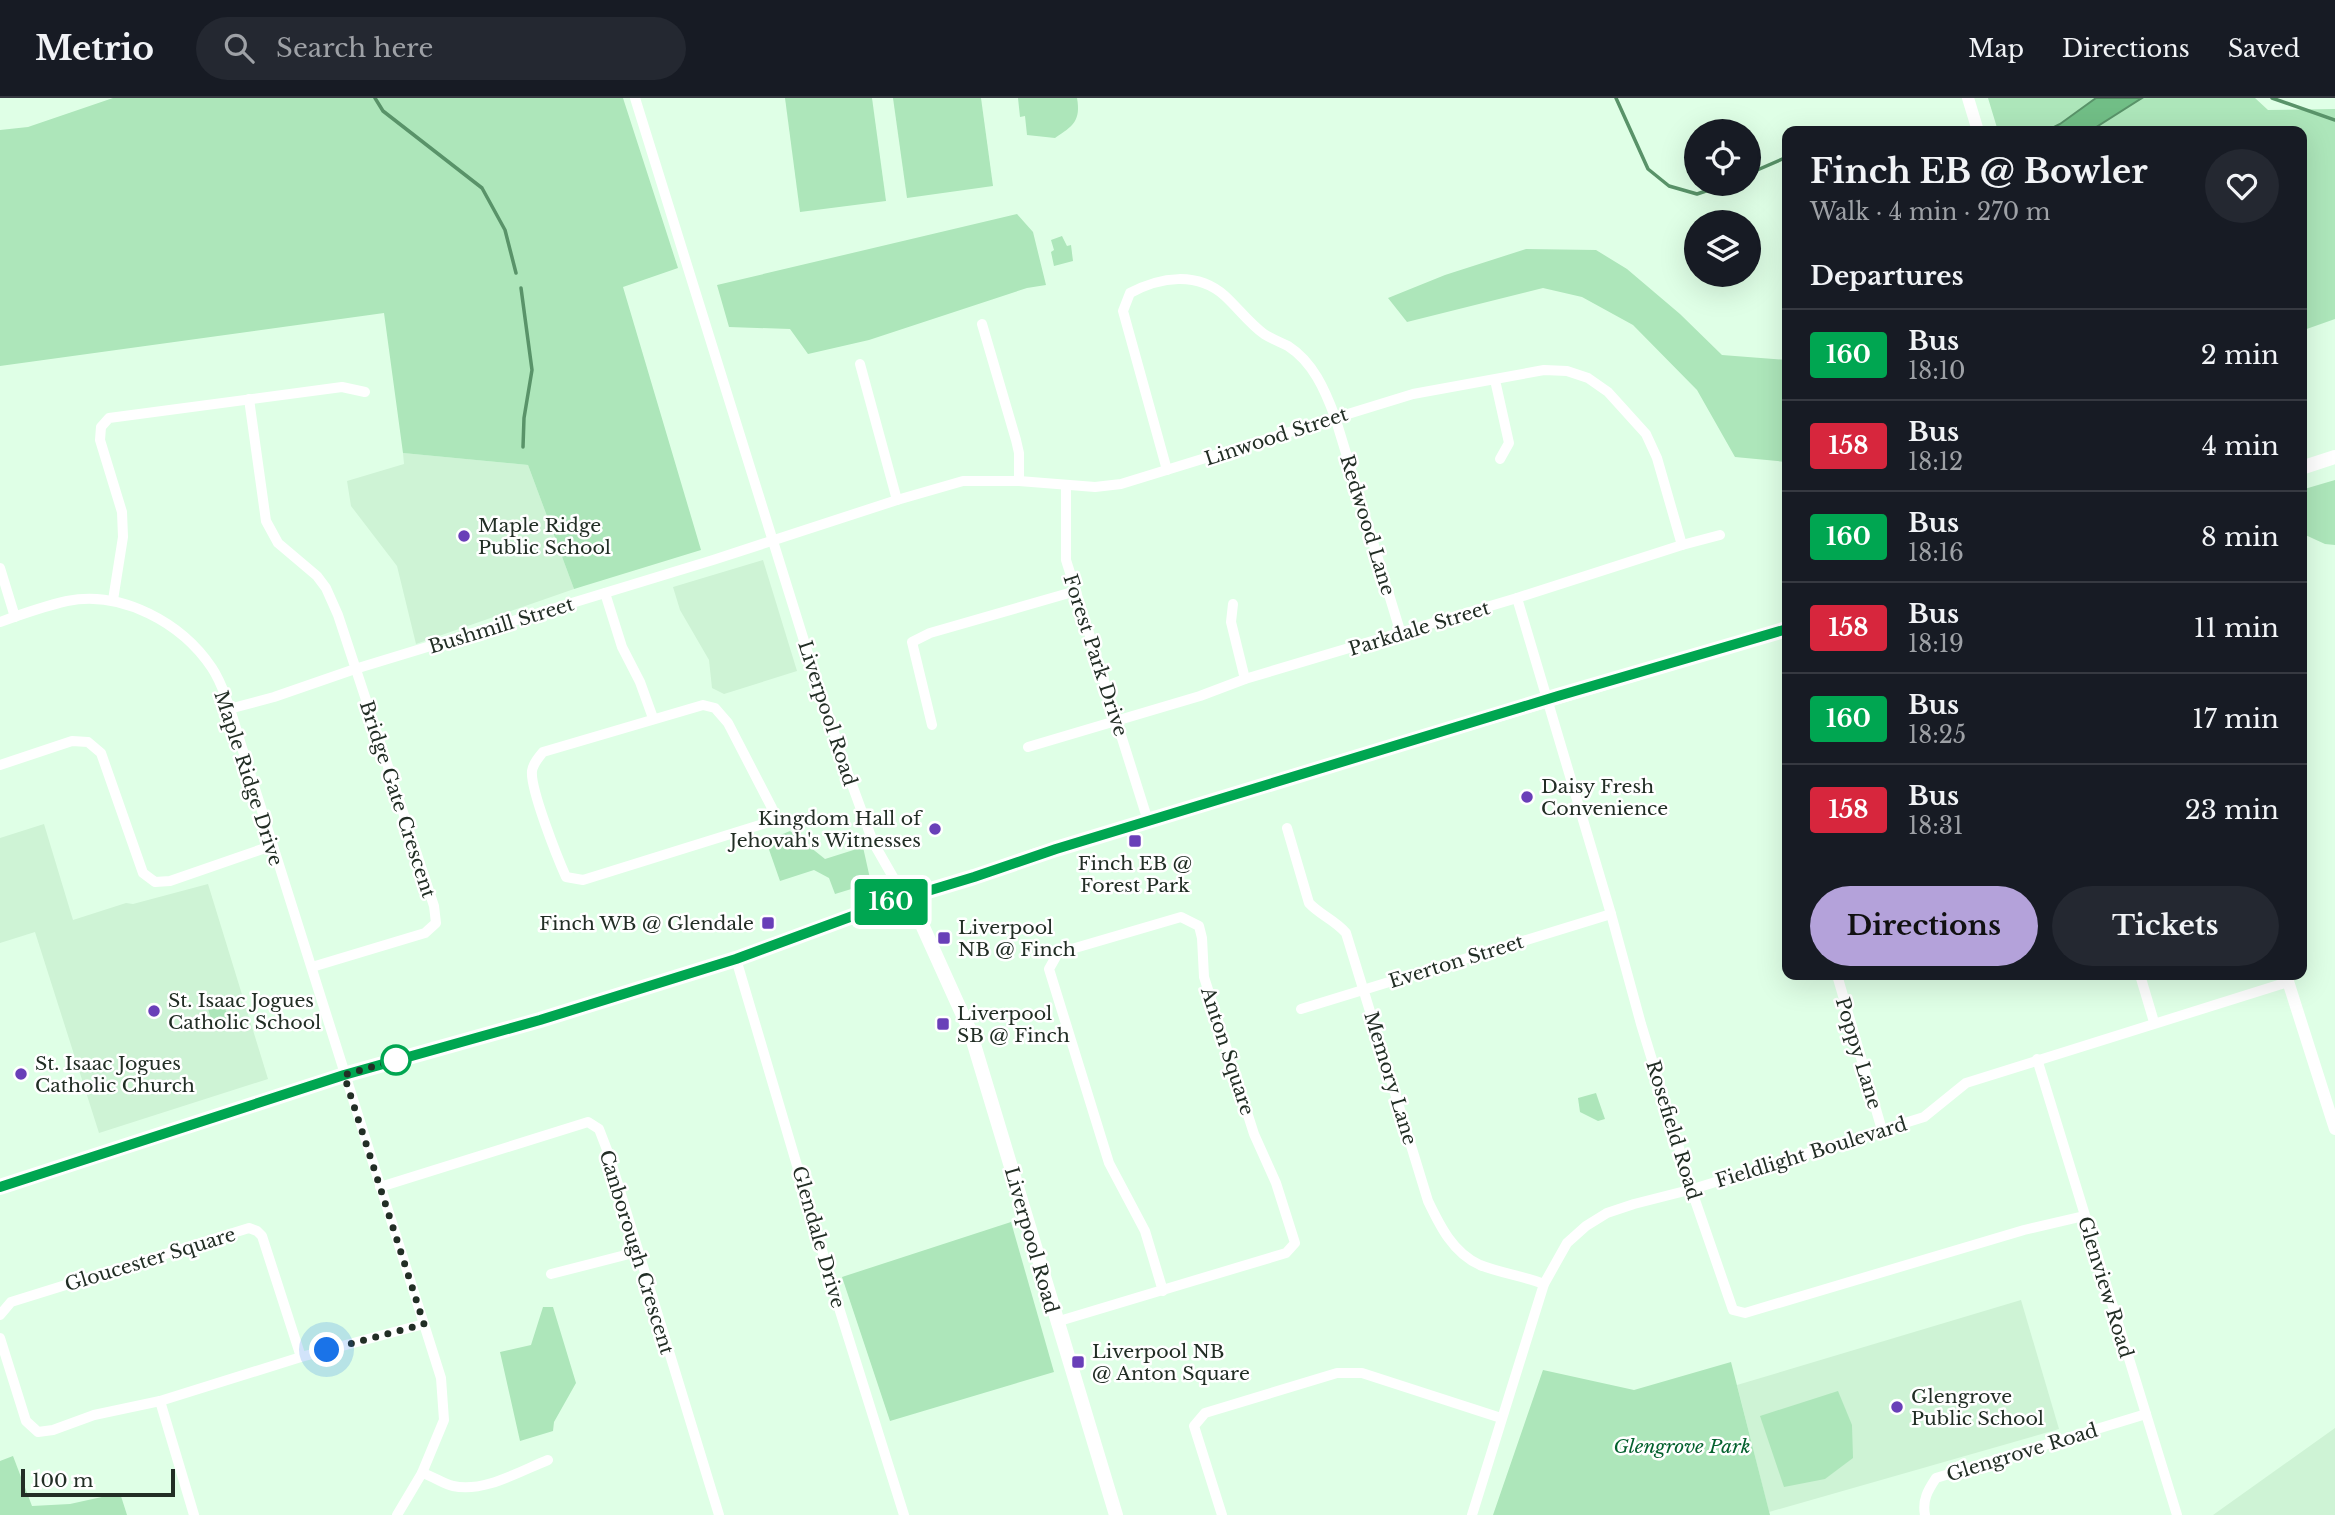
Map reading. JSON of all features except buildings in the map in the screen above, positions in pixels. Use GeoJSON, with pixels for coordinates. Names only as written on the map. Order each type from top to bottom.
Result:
{"type":"FeatureCollection","features":[{"type":"Feature","properties":{"kind":"main road"},"geometry":{"type":"LineString","coordinates":[[2307,466],[2335,457]]}},
{"type":"Feature","properties":{"kind":"main road"},"geometry":{"type":"LineString","coordinates":[[0,1187],[344,1075],[540,1020],[736,959],[905,898],[1148,821],[1546,699],[1782,630]]}},
{"type":"Feature","properties":{"kind":"main road","name":"Liverpool Road"},"geometry":{"type":"LineString","coordinates":[[905,898],[919,918],[970,1031],[1116,1515]]}},
{"type":"Feature","properties":{"kind":"street","name":"Liverpool Road"},"geometry":{"type":"LineString","coordinates":[[635,98],[847,771],[873,842],[905,898]]}},
{"type":"Feature","properties":{"kind":"street"},"geometry":{"type":"LineString","coordinates":[[1968,98],[1976,126]]}},
{"type":"Feature","properties":{"kind":"street","name":"Redwood Lane"},"geometry":{"type":"LineString","coordinates":[[1167,470],[1123,311],[1130,293],[1150,283],[1173,279],[1201,282],[1222,293],[1263,333],[1291,348],[1312,368],[1335,417],[1401,634]]}},
{"type":"Feature","properties":{"kind":"street"},"geometry":{"type":"LineString","coordinates":[[982,324],[1016,440],[1019,481]]}},
{"type":"Feature","properties":{"kind":"street"},"geometry":{"type":"LineString","coordinates":[[860,364],[897,500]]}},
{"type":"Feature","properties":{"kind":"street","name":"Linwood Street"},"geometry":{"type":"LineString","coordinates":[[773,540],[963,481],[1019,481],[1095,487],[1121,484],[1413,394],[1544,370],[1567,371],[1588,378],[1608,392],[1646,434],[1657,458],[1682,545]]}},
{"type":"Feature","properties":{"kind":"street"},"geometry":{"type":"LineString","coordinates":[[1495,380],[1509,443],[1500,459]]}},
{"type":"Feature","properties":{"kind":"street"},"geometry":{"type":"LineString","coordinates":[[113,600],[123,537],[122,512],[100,440],[101,427],[109,418],[342,387],[365,392]]}},
{"type":"Feature","properties":{"kind":"street"},"geometry":{"type":"LineString","coordinates":[[249,399],[265,521],[278,543],[327,588],[355,669]]}},
{"type":"Feature","properties":{"kind":"street","name":"Forest Park Drive"},"geometry":{"type":"LineString","coordinates":[[1066,485],[1066,560],[1148,821]]}},
{"type":"Feature","properties":{"kind":"street","name":"Parkdale Street"},"geometry":{"type":"LineString","coordinates":[[1028,747],[1720,535]]}},
{"type":"Feature","properties":{"kind":"street","name":"Bushmill Street"},"geometry":{"type":"LineString","coordinates":[[229,709],[773,540]]}},
{"type":"Feature","properties":{"kind":"street"},"geometry":{"type":"LineString","coordinates":[[0,568],[15,617]]}},
{"type":"Feature","properties":{"kind":"street"},"geometry":{"type":"LineString","coordinates":[[932,725],[912,642],[930,633],[1076,591]]}},
{"type":"Feature","properties":{"kind":"street"},"geometry":{"type":"LineString","coordinates":[[605,593],[622,647],[640,682],[653,718]]}},
{"type":"Feature","properties":{"kind":"street","name":"Rosefield Road"},"geometry":{"type":"LineString","coordinates":[[1517,598],[1642,1024],[1733,1310],[1745,1313],[2024,1230],[2084,1216]]}},
{"type":"Feature","properties":{"kind":"street","name":"Maple Ridge Drive"},"geometry":{"type":"LineString","coordinates":[[0,622],[69,600],[113,600],[143,610],[167,624],[195,648],[213,670],[229,709],[312,967],[440,1378],[443,1420],[422,1473],[397,1515]]}},
{"type":"Feature","properties":{"kind":"street"},"geometry":{"type":"LineString","coordinates":[[1234,604],[1231,622],[1245,679]]}},
{"type":"Feature","properties":{"kind":"street","name":"Bridge Gate Crescent"},"geometry":{"type":"LineString","coordinates":[[312,967],[425,933],[436,923],[434,906],[355,669]]}},
{"type":"Feature","properties":{"kind":"street"},"geometry":{"type":"LineString","coordinates":[[703,705],[715,708],[728,723],[772,808],[768,821],[761,826],[583,880],[566,877],[531,772],[536,761],[543,752],[653,718],[703,705]]}},
{"type":"Feature","properties":{"kind":"street"},"geometry":{"type":"LineString","coordinates":[[0,765],[72,741],[88,742],[101,753],[143,873],[155,883],[170,881],[271,846]]}},
{"type":"Feature","properties":{"kind":"street","name":"Memory Lane"},"geometry":{"type":"LineString","coordinates":[[1287,828],[1309,903],[1314,909],[1337,922],[1346,933],[1429,1201],[1441,1230],[1457,1248],[1478,1264],[1544,1284]]}},
{"type":"Feature","properties":{"kind":"street","name":"Everton Street"},"geometry":{"type":"LineString","coordinates":[[1301,1009],[1611,914]]}},
{"type":"Feature","properties":{"kind":"street","name":"Anton Square"},"geometry":{"type":"LineString","coordinates":[[1056,1322],[1163,1291],[1286,1253],[1295,1242],[1276,1183],[1254,1134],[1204,977],[1199,926],[1181,917],[1058,953],[1049,968],[1109,1163],[1145,1231],[1163,1291]]}},
{"type":"Feature","properties":{"kind":"street","name":"Glendale Drive"},"geometry":{"type":"LineString","coordinates":[[736,959],[840,1311],[904,1515]]}},
{"type":"Feature","properties":{"kind":"street","name":"Poppy Lane"},"geometry":{"type":"LineString","coordinates":[[1838,980],[1882,1130]]}},
{"type":"Feature","properties":{"kind":"street"},"geometry":{"type":"LineString","coordinates":[[2141,980],[2154,1022]]}},
{"type":"Feature","properties":{"kind":"street","name":"Fieldlight Boulevard"},"geometry":{"type":"LineString","coordinates":[[1472,1515],[1544,1284],[1567,1243],[1586,1226],[1607,1213],[1924,1117],[1966,1083],[2281,980]]}},
{"type":"Feature","properties":{"kind":"street"},"geometry":{"type":"LineString","coordinates":[[2288,980],[2335,1129]]}},
{"type":"Feature","properties":{"kind":"street","name":"Glenview Road"},"geometry":{"type":"LineString","coordinates":[[2037,1059],[2176,1515]]}},
{"type":"Feature","properties":{"kind":"street","name":"Canborough Crescent"},"geometry":{"type":"LineString","coordinates":[[380,1187],[588,1122],[599,1129],[719,1515]]}},
{"type":"Feature","properties":{"kind":"street","name":"Gloucester Square"},"geometry":{"type":"LineString","coordinates":[[0,1315],[10,1302],[249,1228],[262,1236],[301,1357]]}},
{"type":"Feature","properties":{"kind":"street"},"geometry":{"type":"LineString","coordinates":[[551,1275],[637,1252]]}},
{"type":"Feature","properties":{"kind":"street"},"geometry":{"type":"LineString","coordinates":[[0,1338],[26,1421],[38,1432],[53,1430],[94,1415],[160,1401],[301,1357],[424,1324]]}},
{"type":"Feature","properties":{"kind":"street"},"geometry":{"type":"LineString","coordinates":[[1222,1515],[1194,1426],[1205,1413],[1337,1373],[1362,1373],[1501,1418]]}},
{"type":"Feature","properties":{"kind":"street"},"geometry":{"type":"LineString","coordinates":[[160,1401],[194,1515]]}},
{"type":"Feature","properties":{"kind":"street","name":"Glengrove Road"},"geometry":{"type":"LineString","coordinates":[[1925,1515],[1923,1507],[1927,1492],[1936,1478],[2146,1414]]}},
{"type":"Feature","properties":{"kind":"street"},"geometry":{"type":"LineString","coordinates":[[422,1473],[451,1486],[469,1488],[548,1460]]}},
{"type":"Feature","properties":{"kind":"shaded area"},"geometry":{"type":"Polygon","coordinates":[[[2096,98],[2142,98],[2098,126],[2056,126],[2096,98]]]}},
{"type":"Feature","properties":{"kind":"shaded area","name":"Maple Ridge Public School"},"geometry":{"type":"Polygon","coordinates":[[[403,453],[528,465],[574,589],[416,644],[397,566],[351,506],[347,481],[404,464],[403,453]]]}},
{"type":"Feature","properties":{"kind":"shaded area"},"geometry":{"type":"Polygon","coordinates":[[[763,560],[797,671],[724,694],[712,688],[709,660],[680,610],[673,587],[763,560]]]}},
{"type":"Feature","properties":{"kind":"shaded area","name":"St. Isaac Jogues Catholic School"},"geometry":{"type":"Polygon","coordinates":[[[44,824],[73,920],[126,903],[133,904],[208,884],[268,1079],[99,1133],[35,932],[0,943],[0,838],[44,824]]]}},
{"type":"Feature","properties":{"kind":"shaded area","name":"Glengrove Public School"},"geometry":{"type":"Polygon","coordinates":[[[2021,1300],[2059,1429],[1769,1512],[1737,1385],[2021,1300]]]}},
{"type":"Feature","properties":{"kind":"shaded area"},"geometry":{"type":"Polygon","coordinates":[[[2335,1428],[2335,1515],[2213,1515],[2335,1428]]]}},
{"type":"Feature","properties":{"kind":"green space"},"geometry":{"type":"Polygon","coordinates":[[[113,98],[623,98],[678,268],[623,287],[701,550],[574,589],[528,465],[403,453],[384,313],[0,366],[0,130],[28,127],[113,98]]]}},
{"type":"Feature","properties":{"kind":"green space"},"geometry":{"type":"Polygon","coordinates":[[[785,98],[872,98],[886,201],[800,212],[785,98]]]}},
{"type":"Feature","properties":{"kind":"green space"},"geometry":{"type":"Polygon","coordinates":[[[893,98],[981,98],[993,186],[907,198],[893,98]]]}},
{"type":"Feature","properties":{"kind":"green space"},"geometry":{"type":"Polygon","coordinates":[[[1018,98],[1077,98],[1077,118],[1055,138],[1027,135],[1025,116],[1020,117],[1018,98]]]}},
{"type":"Feature","properties":{"kind":"green space"},"geometry":{"type":"Polygon","coordinates":[[[1988,98],[2255,98],[2268,110],[2335,109],[2335,319],[2307,329],[2307,126],[1996,126],[1988,98]]]}},
{"type":"Feature","properties":{"kind":"green space"},"geometry":{"type":"Polygon","coordinates":[[[1017,214],[1033,232],[1046,285],[1027,288],[869,340],[808,354],[790,329],[729,327],[717,285],[1017,214]]]}},
{"type":"Feature","properties":{"kind":"green space"},"geometry":{"type":"Polygon","coordinates":[[[1062,236],[1067,246],[1071,245],[1073,261],[1054,266],[1051,240],[1062,236]]]}},
{"type":"Feature","properties":{"kind":"green space"},"geometry":{"type":"Polygon","coordinates":[[[1526,249],[1596,250],[1627,269],[1680,314],[1722,355],[1782,360],[1782,462],[1735,457],[1697,390],[1633,325],[1582,297],[1543,288],[1407,322],[1388,298],[1445,275],[1526,249]]]}},
{"type":"Feature","properties":{"kind":"green space"},"geometry":{"type":"Polygon","coordinates":[[[2335,480],[2335,545],[2325,544],[2307,536],[2307,488],[2335,480]]]}},
{"type":"Feature","properties":{"kind":"green space"},"geometry":{"type":"Polygon","coordinates":[[[790,831],[825,859],[863,847],[871,883],[835,894],[829,878],[814,870],[780,881],[766,841],[790,831]]]}},
{"type":"Feature","properties":{"kind":"green space"},"geometry":{"type":"Polygon","coordinates":[[[221,997],[229,1020],[213,1025],[206,1002],[221,997]]]}},
{"type":"Feature","properties":{"kind":"green space"},"geometry":{"type":"Polygon","coordinates":[[[1596,1093],[1605,1119],[1598,1121],[1580,1112],[1578,1098],[1596,1093]]]}},
{"type":"Feature","properties":{"kind":"green space"},"geometry":{"type":"Polygon","coordinates":[[[1011,1222],[1054,1372],[890,1421],[842,1277],[1011,1222]]]}},
{"type":"Feature","properties":{"kind":"green space"},"geometry":{"type":"Polygon","coordinates":[[[543,1307],[553,1307],[576,1383],[554,1422],[553,1431],[520,1441],[500,1352],[531,1345],[543,1307]]]}},
{"type":"Feature","properties":{"kind":"green space","name":"Glengrove Park"},"geometry":{"type":"Polygon","coordinates":[[[1731,1362],[1770,1515],[1493,1515],[1543,1370],[1634,1390],[1731,1362]]]}},
{"type":"Feature","properties":{"kind":"green space"},"geometry":{"type":"Polygon","coordinates":[[[1838,1391],[1852,1425],[1853,1458],[1825,1479],[1784,1487],[1760,1416],[1838,1391]]]}},
{"type":"Feature","properties":{"kind":"green space"},"geometry":{"type":"Polygon","coordinates":[[[13,1456],[32,1506],[70,1504],[120,1493],[127,1515],[0,1515],[0,1461],[13,1456]]]}},
{"type":"Feature","properties":{"kind":"waterway"},"geometry":{"type":"LineString","coordinates":[[375,98],[383,111],[482,188],[505,230],[516,273]]}},
{"type":"Feature","properties":{"kind":"waterway"},"geometry":{"type":"LineString","coordinates":[[1616,98],[1648,169],[1669,186],[1684,190]]}},
{"type":"Feature","properties":{"kind":"waterway"},"geometry":{"type":"LineString","coordinates":[[2272,98],[2335,120]]}},
{"type":"Feature","properties":{"kind":"waterway"},"geometry":{"type":"LineString","coordinates":[[1761,168],[1782,159]]}},
{"type":"Feature","properties":{"kind":"waterway"},"geometry":{"type":"LineString","coordinates":[[521,288],[532,370],[524,418],[523,447]]}},
{"type":"Feature","properties":{"kind":"bus line","name":"160"},"geometry":{"type":"LineString","coordinates":[[0,1187],[344,1075],[540,1020],[736,959],[888,903],[1033,856],[1782,630]]}},
{"type":"Feature","properties":{"kind":"place","name":"Maple Ridge Public School"},"geometry":{"type":"Point","coordinates":[464,536]}},
{"type":"Feature","properties":{"kind":"place","name":"Daisy Fresh Convenience"},"geometry":{"type":"Point","coordinates":[1527,797]}},
{"type":"Feature","properties":{"kind":"place","name":"Kingdom Hall of Jehovah's Witnesses"},"geometry":{"type":"Point","coordinates":[935,829]}},
{"type":"Feature","properties":{"kind":"place","name":"Finch EB @ Forest Park"},"geometry":{"type":"Point","coordinates":[1135,841]}},
{"type":"Feature","properties":{"kind":"place","name":"Finch WB @ Glendale"},"geometry":{"type":"Point","coordinates":[768,923]}},
{"type":"Feature","properties":{"kind":"place","name":"Liverpool NB @ Finch"},"geometry":{"type":"Point","coordinates":[944,938]}},
{"type":"Feature","properties":{"kind":"place","name":"St. Isaac Jogues Catholic School"},"geometry":{"type":"Point","coordinates":[154,1011]}},
{"type":"Feature","properties":{"kind":"place","name":"Liverpool SB @ Finch"},"geometry":{"type":"Point","coordinates":[943,1024]}},
{"type":"Feature","properties":{"kind":"place","name":"St. Isaac Jogues Catholic Church"},"geometry":{"type":"Point","coordinates":[21,1074]}},
{"type":"Feature","properties":{"kind":"place","name":"Liverpool NB @ Anton Square"},"geometry":{"type":"Point","coordinates":[1078,1362]}},
{"type":"Feature","properties":{"kind":"place","name":"Glengrove Public School"},"geometry":{"type":"Point","coordinates":[1897,1407]}},
{"type":"Feature","properties":{"kind":"route"},"geometry":{"type":"LineString","coordinates":[[327,1350],[424,1324],[344,1075],[396,1060]]}}]}
